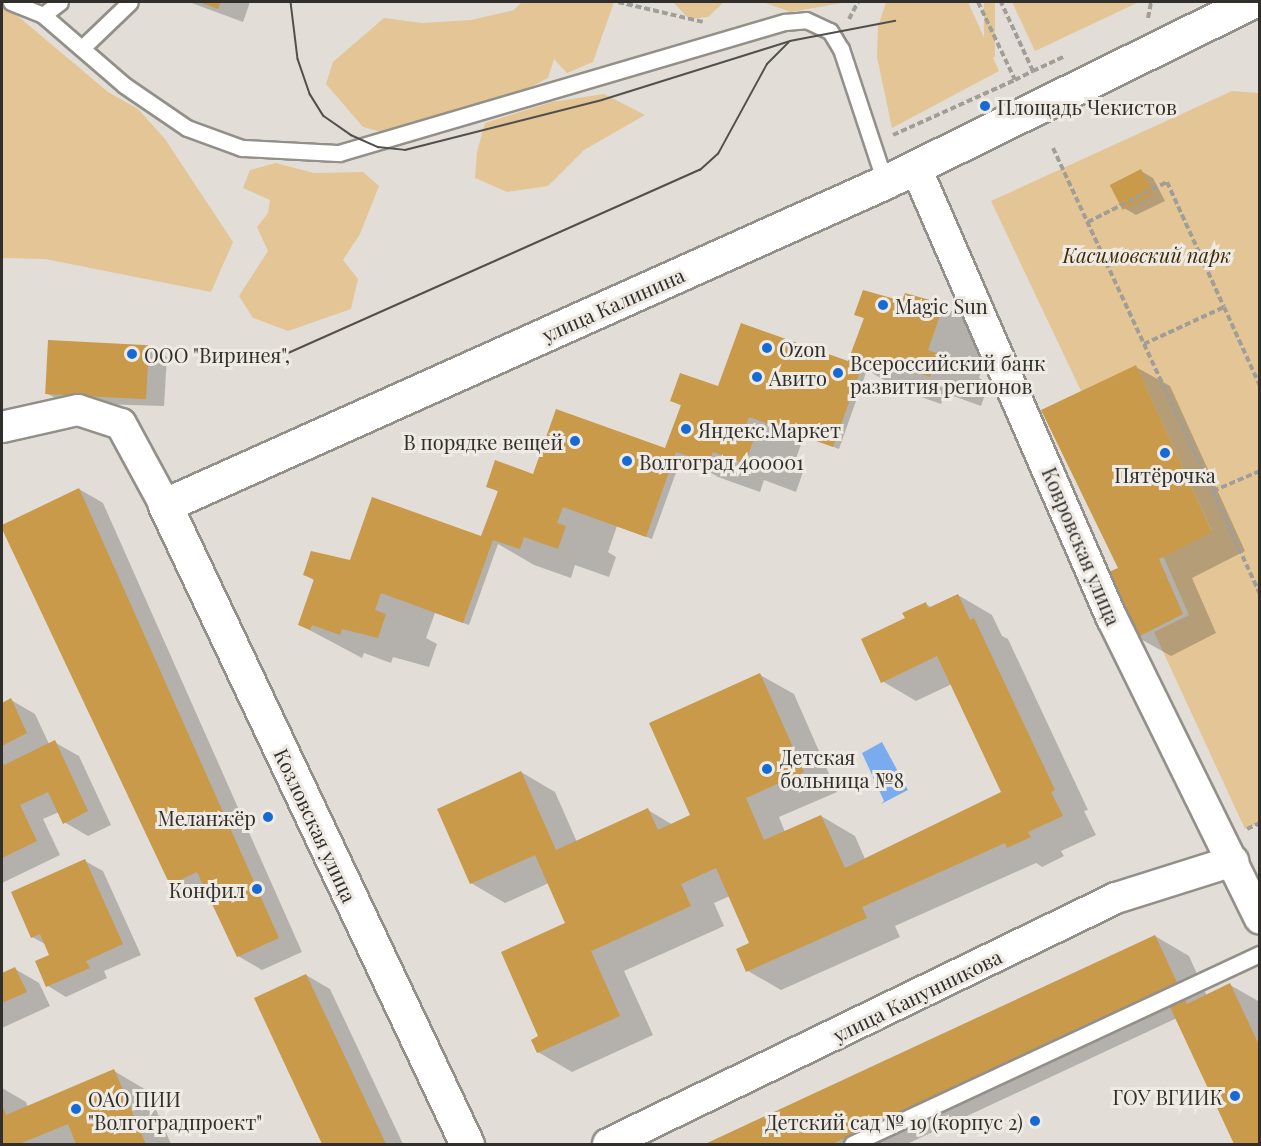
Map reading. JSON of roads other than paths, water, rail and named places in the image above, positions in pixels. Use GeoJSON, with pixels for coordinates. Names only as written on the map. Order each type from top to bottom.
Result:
{"type":"FeatureCollection","features":[{"type":"Feature","properties":{"kind":"street","name":"улица Калинина"},"geometry":{"type":"LineString","coordinates":[[165,505],[916,168],[1251,2]]}},
{"type":"Feature","properties":{"kind":"street","name":"Ковровская улица"},"geometry":{"type":"LineString","coordinates":[[916,168],[1112,618],[1260,920]]}},
{"type":"Feature","properties":{"kind":"street"},"geometry":{"type":"LineString","coordinates":[[2,427],[78,410],[122,424],[165,505]]}},
{"type":"Feature","properties":{"kind":"street","name":"Козловская улица"},"geometry":{"type":"LineString","coordinates":[[165,505],[467,1144]]}},
{"type":"Feature","properties":{"kind":"street","name":"улица Канунникова"},"geometry":{"type":"LineString","coordinates":[[608,1144],[1116,898],[1233,861]]}},
{"type":"Feature","properties":{"kind":"lane"},"geometry":{"type":"LineString","coordinates":[[11,2],[43,15],[124,85],[187,128],[242,148],[339,153],[785,22],[806,20],[830,31],[842,50],[885,182]]}},
{"type":"Feature","properties":{"kind":"lane"},"geometry":{"type":"LineString","coordinates":[[43,15],[60,2]]}},
{"type":"Feature","properties":{"kind":"lane"},"geometry":{"type":"LineString","coordinates":[[82,48],[130,2]]}},
{"type":"Feature","properties":{"kind":"lane"},"geometry":{"type":"LineString","coordinates":[[852,1144],[1260,954]]}},
{"type":"Feature","properties":{"kind":"water"},"geometry":{"type":"Polygon","coordinates":[[[882,742],[908,790],[881,804],[884,801],[862,753],[882,742]]]}},
{"type":"Feature","properties":{"kind":"tram line"},"geometry":{"type":"LineString","coordinates":[[291,2],[298,59],[310,94],[324,116],[351,135],[378,147],[405,150],[602,100],[790,41],[895,21]]}},
{"type":"Feature","properties":{"kind":"tram line"},"geometry":{"type":"LineString","coordinates":[[286,354],[700,170],[718,154],[767,64],[788,43]]}},
{"type":"Feature","properties":{"kind":"place","name":"Площадь Чекистов"},"geometry":{"type":"Point","coordinates":[985,106]}},
{"type":"Feature","properties":{"kind":"place","name":"Magic Sun"},"geometry":{"type":"Point","coordinates":[883,305]}},
{"type":"Feature","properties":{"kind":"place","name":"Ozon"},"geometry":{"type":"Point","coordinates":[767,348]}},
{"type":"Feature","properties":{"kind":"place","name":"ООО \"Виринея\","},"geometry":{"type":"Point","coordinates":[132,354]}},
{"type":"Feature","properties":{"kind":"place","name":"Всероссийский банк развития регионов"},"geometry":{"type":"Point","coordinates":[838,373]}},
{"type":"Feature","properties":{"kind":"place","name":"Авито"},"geometry":{"type":"Point","coordinates":[757,377]}},
{"type":"Feature","properties":{"kind":"place","name":"Яндекс.Маркет"},"geometry":{"type":"Point","coordinates":[686,429]}},
{"type":"Feature","properties":{"kind":"place","name":"В порядке вещей"},"geometry":{"type":"Point","coordinates":[575,441]}},
{"type":"Feature","properties":{"kind":"place","name":"Пятёрочка"},"geometry":{"type":"Point","coordinates":[1165,453]}},
{"type":"Feature","properties":{"kind":"place","name":"Волгоград 400001"},"geometry":{"type":"Point","coordinates":[627,461]}},
{"type":"Feature","properties":{"kind":"place","name":"Детская больница №8"},"geometry":{"type":"Point","coordinates":[767,769]}},
{"type":"Feature","properties":{"kind":"place","name":"Меланжёр"},"geometry":{"type":"Point","coordinates":[268,817]}},
{"type":"Feature","properties":{"kind":"place","name":"Конфил"},"geometry":{"type":"Point","coordinates":[257,889]}},
{"type":"Feature","properties":{"kind":"place","name":"ГОУ ВГИИК"},"geometry":{"type":"Point","coordinates":[1235,1096]}},
{"type":"Feature","properties":{"kind":"place","name":"ОАО ПИИ \"Волгоградпроект\""},"geometry":{"type":"Point","coordinates":[76,1109]}},
{"type":"Feature","properties":{"kind":"place","name":"Детский сад № 19 (корпус 2)"},"geometry":{"type":"Point","coordinates":[1035,1121]}},
{"type":"Feature","properties":{"kind":"park label","name":"Касимовский парк"},"geometry":{"type":"Point","coordinates":[1147,254]}}]}
